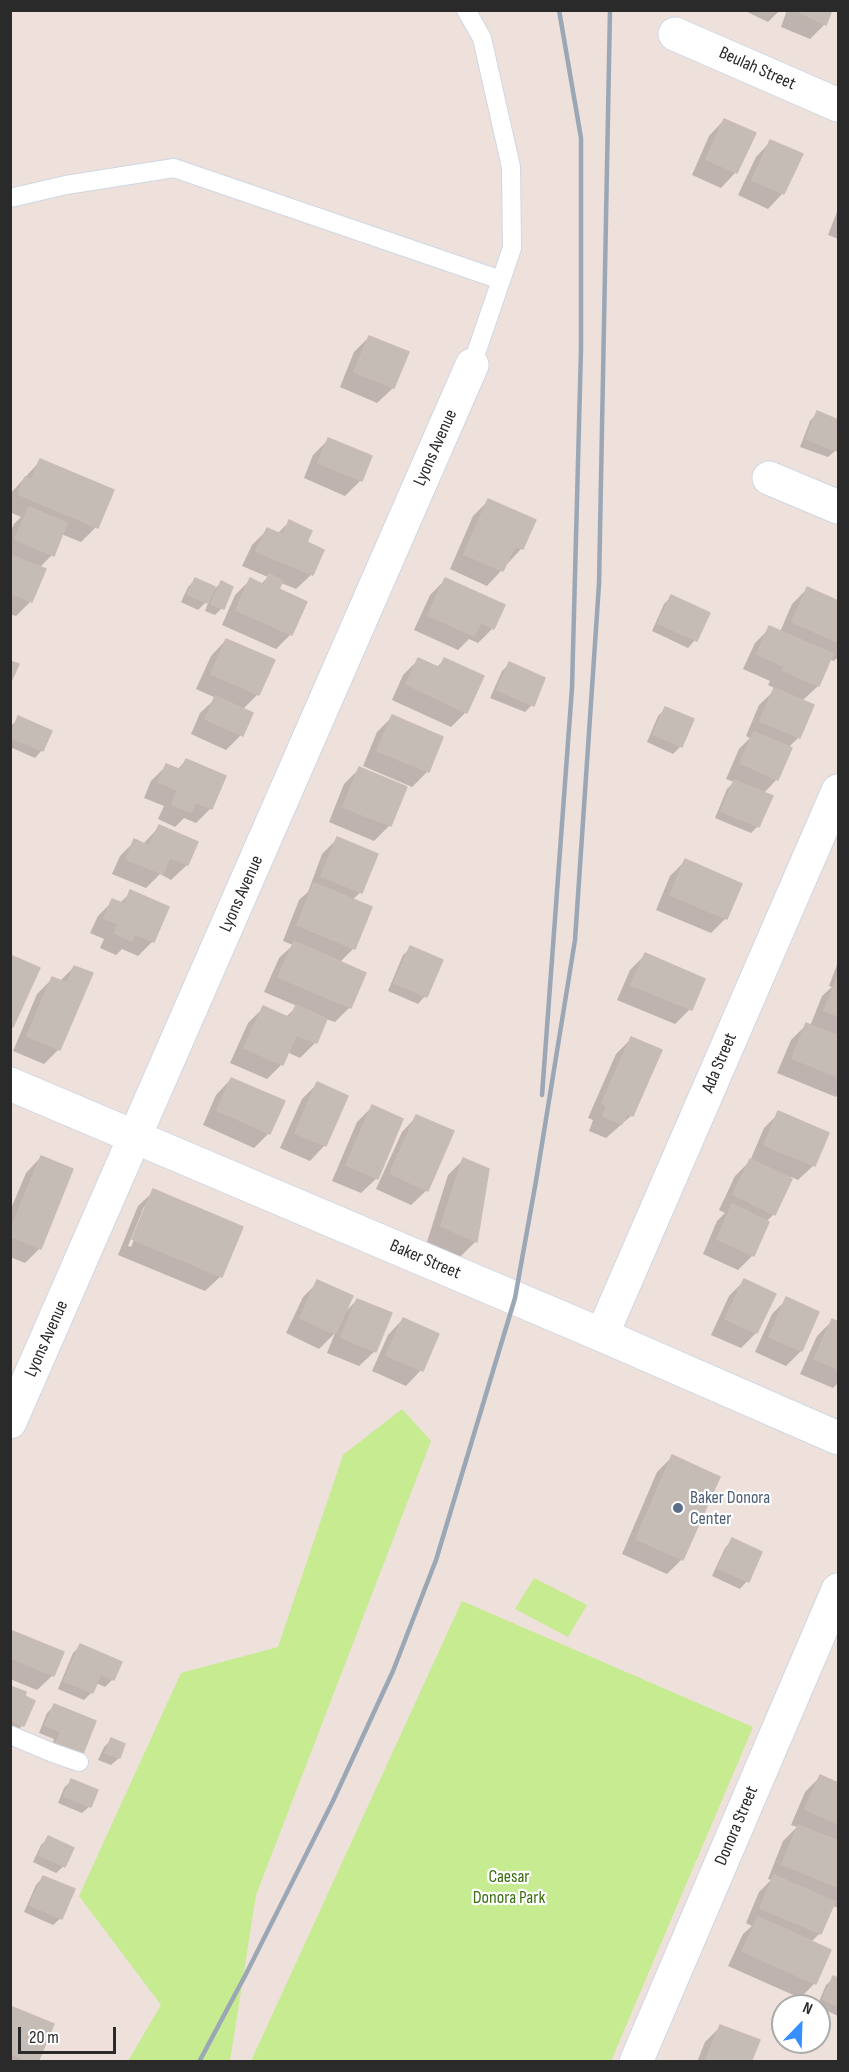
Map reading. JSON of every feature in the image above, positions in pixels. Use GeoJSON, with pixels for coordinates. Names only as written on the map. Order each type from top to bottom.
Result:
{"type":"FeatureCollection","features":[{"type":"Feature","properties":{"kind":"street","name":"Beulah Street"},"geometry":{"type":"LineString","coordinates":[[675,34],[838,105]]}},
{"type":"Feature","properties":{"kind":"street","name":"Lyons Avenue"},"geometry":{"type":"LineString","coordinates":[[10,1422],[472,365]]}},
{"type":"Feature","properties":{"kind":"street"},"geometry":{"type":"LineString","coordinates":[[769,478],[838,507]]}},
{"type":"Feature","properties":{"kind":"street","name":"Ada Street"},"geometry":{"type":"LineString","coordinates":[[602,1335],[838,791]]}},
{"type":"Feature","properties":{"kind":"street","name":"Baker Street"},"geometry":{"type":"LineString","coordinates":[[10,1084],[602,1335],[838,1438]]}},
{"type":"Feature","properties":{"kind":"street","name":"Donora Street"},"geometry":{"type":"LineString","coordinates":[[636,2061],[838,1590]]}},
{"type":"Feature","properties":{"kind":"lane"},"geometry":{"type":"LineString","coordinates":[[466,10],[482,38],[511,167],[512,248],[472,365]]}},
{"type":"Feature","properties":{"kind":"lane"},"geometry":{"type":"LineString","coordinates":[[10,198],[66,185],[174,168],[501,280]]}},
{"type":"Feature","properties":{"kind":"lane"},"geometry":{"type":"LineString","coordinates":[[10,1735],[53,1754],[79,1762]]}},
{"type":"Feature","properties":{"kind":"green space"},"geometry":{"type":"Polygon","coordinates":[[[402,1409],[431,1441],[256,1895],[230,2061],[128,2061],[161,2005],[79,1896],[181,1673],[278,1647],[343,1455],[402,1409]]]}},
{"type":"Feature","properties":{"kind":"green space"},"geometry":{"type":"Polygon","coordinates":[[[534,1578],[587,1605],[568,1637],[515,1609],[534,1578]]]}},
{"type":"Feature","properties":{"kind":"green space","name":"Caesar Donora Park"},"geometry":{"type":"Polygon","coordinates":[[[462,1601],[753,1727],[611,2061],[251,2061],[462,1601]]]}},
{"type":"Feature","properties":{"kind":"building"},"geometry":{"type":"Polygon","coordinates":[[[795,10],[832,10],[826,25],[795,10]]]}},
{"type":"Feature","properties":{"kind":"building"},"geometry":{"type":"Polygon","coordinates":[[[724,119],[756,133],[737,173],[706,159],[724,119]]]}},
{"type":"Feature","properties":{"kind":"building"},"geometry":{"type":"Polygon","coordinates":[[[770,140],[803,154],[784,194],[752,180],[770,140]]]}},
{"type":"Feature","properties":{"kind":"building"},"geometry":{"type":"Polygon","coordinates":[[[369,336],[409,352],[394,388],[354,372],[369,336]]]}},
{"type":"Feature","properties":{"kind":"building"},"geometry":{"type":"Polygon","coordinates":[[[817,411],[838,420],[837,451],[806,439],[817,411]]]}},
{"type":"Feature","properties":{"kind":"building"},"geometry":{"type":"Polygon","coordinates":[[[328,438],[372,456],[362,481],[318,463],[328,438]]]}},
{"type":"Feature","properties":{"kind":"building"},"geometry":{"type":"Polygon","coordinates":[[[40,459],[114,490],[98,528],[18,494],[25,477],[31,480],[40,459]]]}},
{"type":"Feature","properties":{"kind":"building"},"geometry":{"type":"Polygon","coordinates":[[[488,499],[536,520],[523,549],[515,546],[503,571],[464,554],[488,499]]]}},
{"type":"Feature","properties":{"kind":"building"},"geometry":{"type":"Polygon","coordinates":[[[29,507],[67,523],[54,556],[15,539],[29,507]]]}},
{"type":"Feature","properties":{"kind":"building"},"geometry":{"type":"Polygon","coordinates":[[[289,520],[312,531],[307,542],[324,550],[313,575],[256,551],[267,528],[283,535],[289,520]]]}},
{"type":"Feature","properties":{"kind":"building"},"geometry":{"type":"Polygon","coordinates":[[[10,555],[46,569],[32,602],[10,593],[10,555]]]}},
{"type":"Feature","properties":{"kind":"building"},"geometry":{"type":"Polygon","coordinates":[[[269,574],[283,581],[279,589],[307,602],[292,635],[236,610],[250,578],[264,585],[269,574]]]}},
{"type":"Feature","properties":{"kind":"building"},"geometry":{"type":"Polygon","coordinates":[[[195,578],[215,587],[207,603],[187,594],[195,578]]]}},
{"type":"Feature","properties":{"kind":"building"},"geometry":{"type":"Polygon","coordinates":[[[445,578],[505,605],[494,629],[481,622],[474,636],[428,615],[445,578]]]}},
{"type":"Feature","properties":{"kind":"building"},"geometry":{"type":"Polygon","coordinates":[[[221,581],[233,587],[224,609],[211,604],[221,581]]]}},
{"type":"Feature","properties":{"kind":"building"},"geometry":{"type":"Polygon","coordinates":[[[807,587],[838,601],[838,642],[792,622],[807,587]]]}},
{"type":"Feature","properties":{"kind":"building"},"geometry":{"type":"Polygon","coordinates":[[[671,595],[710,613],[697,641],[658,623],[671,595]]]}},
{"type":"Feature","properties":{"kind":"building"},"geometry":{"type":"Polygon","coordinates":[[[769,626],[833,654],[819,686],[782,670],[784,666],[757,654],[769,626]]]}},
{"type":"Feature","properties":{"kind":"building"},"geometry":{"type":"Polygon","coordinates":[[[226,639],[275,660],[259,695],[211,674],[226,639]]]}},
{"type":"Feature","properties":{"kind":"building"},"geometry":{"type":"Polygon","coordinates":[[[418,658],[440,668],[444,658],[484,676],[467,713],[406,684],[418,658]]]}},
{"type":"Feature","properties":{"kind":"building"},"geometry":{"type":"Polygon","coordinates":[[[10,661],[19,664],[10,684],[10,661]]]}},
{"type":"Feature","properties":{"kind":"building"},"geometry":{"type":"Polygon","coordinates":[[[509,662],[545,678],[534,706],[497,690],[509,662]]]}},
{"type":"Feature","properties":{"kind":"building"},"geometry":{"type":"Polygon","coordinates":[[[774,688],[814,705],[800,738],[760,721],[774,688]]]}},
{"type":"Feature","properties":{"kind":"building"},"geometry":{"type":"Polygon","coordinates":[[[215,696],[253,713],[243,736],[205,719],[215,696]]]}},
{"type":"Feature","properties":{"kind":"building"},"geometry":{"type":"Polygon","coordinates":[[[665,707],[694,719],[682,747],[653,734],[665,707]]]}},
{"type":"Feature","properties":{"kind":"building"},"geometry":{"type":"Polygon","coordinates":[[[392,715],[443,737],[429,772],[377,751],[392,715]]]}},
{"type":"Feature","properties":{"kind":"building"},"geometry":{"type":"Polygon","coordinates":[[[18,716],[52,731],[43,751],[10,737],[18,716]]]}},
{"type":"Feature","properties":{"kind":"building"},"geometry":{"type":"Polygon","coordinates":[[[754,732],[792,748],[778,780],[740,763],[754,732]]]}},
{"type":"Feature","properties":{"kind":"building"},"geometry":{"type":"Polygon","coordinates":[[[186,759],[226,776],[212,809],[196,802],[191,812],[172,804],[178,790],[158,782],[166,764],[181,770],[186,759]]]}},
{"type":"Feature","properties":{"kind":"building"},"geometry":{"type":"Polygon","coordinates":[[[359,767],[407,787],[391,826],[343,807],[359,767]]]}},
{"type":"Feature","properties":{"kind":"building"},"geometry":{"type":"Polygon","coordinates":[[[734,780],[773,796],[759,827],[721,811],[734,780]]]}},
{"type":"Feature","properties":{"kind":"building"},"geometry":{"type":"Polygon","coordinates":[[[159,825],[198,842],[188,865],[170,857],[163,874],[126,859],[134,839],[149,846],[159,825]]]}},
{"type":"Feature","properties":{"kind":"building"},"geometry":{"type":"Polygon","coordinates":[[[337,837],[378,854],[362,893],[321,876],[337,837]]]}},
{"type":"Feature","properties":{"kind":"building"},"geometry":{"type":"Polygon","coordinates":[[[685,859],[742,884],[727,919],[670,895],[685,859]]]}},
{"type":"Feature","properties":{"kind":"building"},"geometry":{"type":"Polygon","coordinates":[[[314,883],[372,907],[355,949],[297,925],[314,883]]]}},
{"type":"Feature","properties":{"kind":"building"},"geometry":{"type":"Polygon","coordinates":[[[130,890],[169,907],[154,942],[135,934],[132,941],[115,933],[118,924],[104,918],[112,899],[125,904],[130,890]]]}},
{"type":"Feature","properties":{"kind":"building"},"geometry":{"type":"Polygon","coordinates":[[[294,941],[366,973],[351,1008],[278,977],[294,941]]]}},
{"type":"Feature","properties":{"kind":"building"},"geometry":{"type":"Polygon","coordinates":[[[410,946],[443,960],[427,997],[394,983],[410,946]]]}},
{"type":"Feature","properties":{"kind":"building"},"geometry":{"type":"Polygon","coordinates":[[[645,953],[705,979],[692,1010],[631,985],[645,953]]]}},
{"type":"Feature","properties":{"kind":"building"},"geometry":{"type":"Polygon","coordinates":[[[10,955],[40,968],[13,1027],[10,1026],[10,955]]]}},
{"type":"Feature","properties":{"kind":"building"},"geometry":{"type":"Polygon","coordinates":[[[74,966],[93,973],[60,1050],[27,1036],[52,977],[67,983],[74,966]]]}},
{"type":"Feature","properties":{"kind":"building"},"geometry":{"type":"Polygon","coordinates":[[[838,980],[838,1016],[824,1010],[838,980]]]}},
{"type":"Feature","properties":{"kind":"building"},"geometry":{"type":"Polygon","coordinates":[[[296,1005],[327,1019],[317,1043],[296,1035],[283,1065],[244,1048],[263,1006],[290,1018],[296,1005]]]}},
{"type":"Feature","properties":{"kind":"building"},"geometry":{"type":"Polygon","coordinates":[[[806,1023],[838,1036],[838,1077],[792,1058],[806,1023]]]}},
{"type":"Feature","properties":{"kind":"building"},"geometry":{"type":"Polygon","coordinates":[[[631,1037],[662,1050],[633,1116],[627,1114],[622,1124],[603,1116],[607,1105],[602,1103],[631,1037]]]}},
{"type":"Feature","properties":{"kind":"building"},"geometry":{"type":"Polygon","coordinates":[[[231,1078],[285,1101],[270,1134],[217,1110],[231,1078]]]}},
{"type":"Feature","properties":{"kind":"building"},"geometry":{"type":"Polygon","coordinates":[[[317,1082],[348,1096],[326,1146],[295,1133],[317,1082]]]}},
{"type":"Feature","properties":{"kind":"building"},"geometry":{"type":"Polygon","coordinates":[[[372,1105],[403,1119],[378,1179],[346,1165],[372,1105]]]}},
{"type":"Feature","properties":{"kind":"building"},"geometry":{"type":"Polygon","coordinates":[[[778,1111],[829,1133],[815,1166],[764,1145],[778,1111]]]}},
{"type":"Feature","properties":{"kind":"building"},"geometry":{"type":"Polygon","coordinates":[[[416,1115],[454,1131],[428,1191],[390,1173],[416,1115]]]}},
{"type":"Feature","properties":{"kind":"building"},"geometry":{"type":"Polygon","coordinates":[[[41,1156],[73,1169],[41,1249],[10,1236],[10,1231],[41,1156]]]}},
{"type":"Feature","properties":{"kind":"building"},"geometry":{"type":"Polygon","coordinates":[[[463,1158],[489,1169],[477,1242],[441,1226],[463,1158]]]}},
{"type":"Feature","properties":{"kind":"building"},"geometry":{"type":"Polygon","coordinates":[[[750,1159],[792,1179],[775,1215],[733,1194],[750,1159]]]}},
{"type":"Feature","properties":{"kind":"building"},"geometry":{"type":"Polygon","coordinates":[[[153,1189],[243,1227],[222,1277],[132,1239],[153,1189]]]}},
{"type":"Feature","properties":{"kind":"building"},"geometry":{"type":"Polygon","coordinates":[[[732,1204],[769,1222],[754,1256],[717,1239],[732,1204]]]}},
{"type":"Feature","properties":{"kind":"building"},"geometry":{"type":"Polygon","coordinates":[[[744,1279],[776,1294],[757,1333],[725,1319],[744,1279]]]}},
{"type":"Feature","properties":{"kind":"building"},"geometry":{"type":"Polygon","coordinates":[[[317,1280],[353,1296],[335,1334],[300,1318],[317,1280]]]}},
{"type":"Feature","properties":{"kind":"building"},"geometry":{"type":"Polygon","coordinates":[[[786,1297],[819,1312],[802,1351],[769,1337],[786,1297]]]}},
{"type":"Feature","properties":{"kind":"building"},"geometry":{"type":"Polygon","coordinates":[[[357,1299],[392,1313],[376,1352],[341,1337],[357,1299]]]}},
{"type":"Feature","properties":{"kind":"building"},"geometry":{"type":"Polygon","coordinates":[[[403,1318],[439,1334],[423,1371],[386,1355],[403,1318]]]}},
{"type":"Feature","properties":{"kind":"building"},"geometry":{"type":"Polygon","coordinates":[[[832,1319],[838,1322],[838,1369],[814,1359],[832,1319]]]}},
{"type":"Feature","properties":{"kind":"building","name":"Baker Donora Center"},"geometry":{"type":"Polygon","coordinates":[[[672,1455],[720,1477],[683,1560],[636,1539],[672,1455]]]}},
{"type":"Feature","properties":{"kind":"building"},"geometry":{"type":"Polygon","coordinates":[[[732,1538],[762,1552],[749,1582],[718,1568],[732,1538]]]}},
{"type":"Feature","properties":{"kind":"building"},"geometry":{"type":"Polygon","coordinates":[[[10,1630],[64,1652],[54,1676],[10,1657],[10,1630]]]}},
{"type":"Feature","properties":{"kind":"building"},"geometry":{"type":"Polygon","coordinates":[[[80,1644],[122,1662],[114,1680],[101,1674],[93,1693],[64,1681],[80,1644]]]}},
{"type":"Feature","properties":{"kind":"building"},"geometry":{"type":"Polygon","coordinates":[[[10,1686],[26,1692],[25,1696],[35,1701],[24,1726],[10,1720],[10,1686]]]}},
{"type":"Feature","properties":{"kind":"building"},"geometry":{"type":"Polygon","coordinates":[[[54,1704],[96,1721],[82,1756],[55,1745],[61,1732],[45,1725],[54,1704]]]}},
{"type":"Feature","properties":{"kind":"building"},"geometry":{"type":"Polygon","coordinates":[[[111,1738],[125,1744],[120,1758],[105,1753],[111,1738]]]}},
{"type":"Feature","properties":{"kind":"building"},"geometry":{"type":"Polygon","coordinates":[[[820,1775],[838,1783],[838,1824],[805,1809],[820,1775]]]}},
{"type":"Feature","properties":{"kind":"building"},"geometry":{"type":"Polygon","coordinates":[[[71,1779],[98,1790],[91,1807],[64,1796],[71,1779]]]}},
{"type":"Feature","properties":{"kind":"building"},"geometry":{"type":"Polygon","coordinates":[[[798,1825],[838,1841],[838,1887],[782,1864],[798,1825]]]}},
{"type":"Feature","properties":{"kind":"building"},"geometry":{"type":"Polygon","coordinates":[[[48,1836],[74,1848],[65,1867],[39,1855],[48,1836]]]}},
{"type":"Feature","properties":{"kind":"building"},"geometry":{"type":"Polygon","coordinates":[[[774,1875],[835,1902],[821,1934],[760,1908],[774,1875]]]}},
{"type":"Feature","properties":{"kind":"building"},"geometry":{"type":"Polygon","coordinates":[[[43,1876],[75,1889],[62,1919],[30,1905],[43,1876]]]}},
{"type":"Feature","properties":{"kind":"building"},"geometry":{"type":"Polygon","coordinates":[[[758,1917],[831,1950],[816,1984],[742,1951],[758,1917]]]}},
{"type":"Feature","properties":{"kind":"building"},"geometry":{"type":"Polygon","coordinates":[[[833,1976],[838,1978],[838,2006],[831,2003],[831,1994],[825,1994],[833,1976]]]}},
{"type":"Feature","properties":{"kind":"building"},"geometry":{"type":"Polygon","coordinates":[[[10,2006],[54,2024],[38,2062],[29,2062],[10,2053],[10,2006]]]}},
{"type":"Feature","properties":{"kind":"building"},"geometry":{"type":"Polygon","coordinates":[[[720,2025],[760,2040],[751,2062],[706,2060],[720,2025]]]}},
{"type":"Feature","properties":{"kind":"railway"},"geometry":{"type":"LineString","coordinates":[[542,1095],[572,688],[581,349],[581,138],[559,10]]}},
{"type":"Feature","properties":{"kind":"railway"},"geometry":{"type":"LineString","coordinates":[[199,2062],[333,1801],[393,1671],[436,1560],[515,1298],[575,940],[599,584],[610,10]]}},
{"type":"Feature","properties":{"kind":"place","name":"Baker Donora Center"},"geometry":{"type":"Point","coordinates":[678,1508]}}]}
